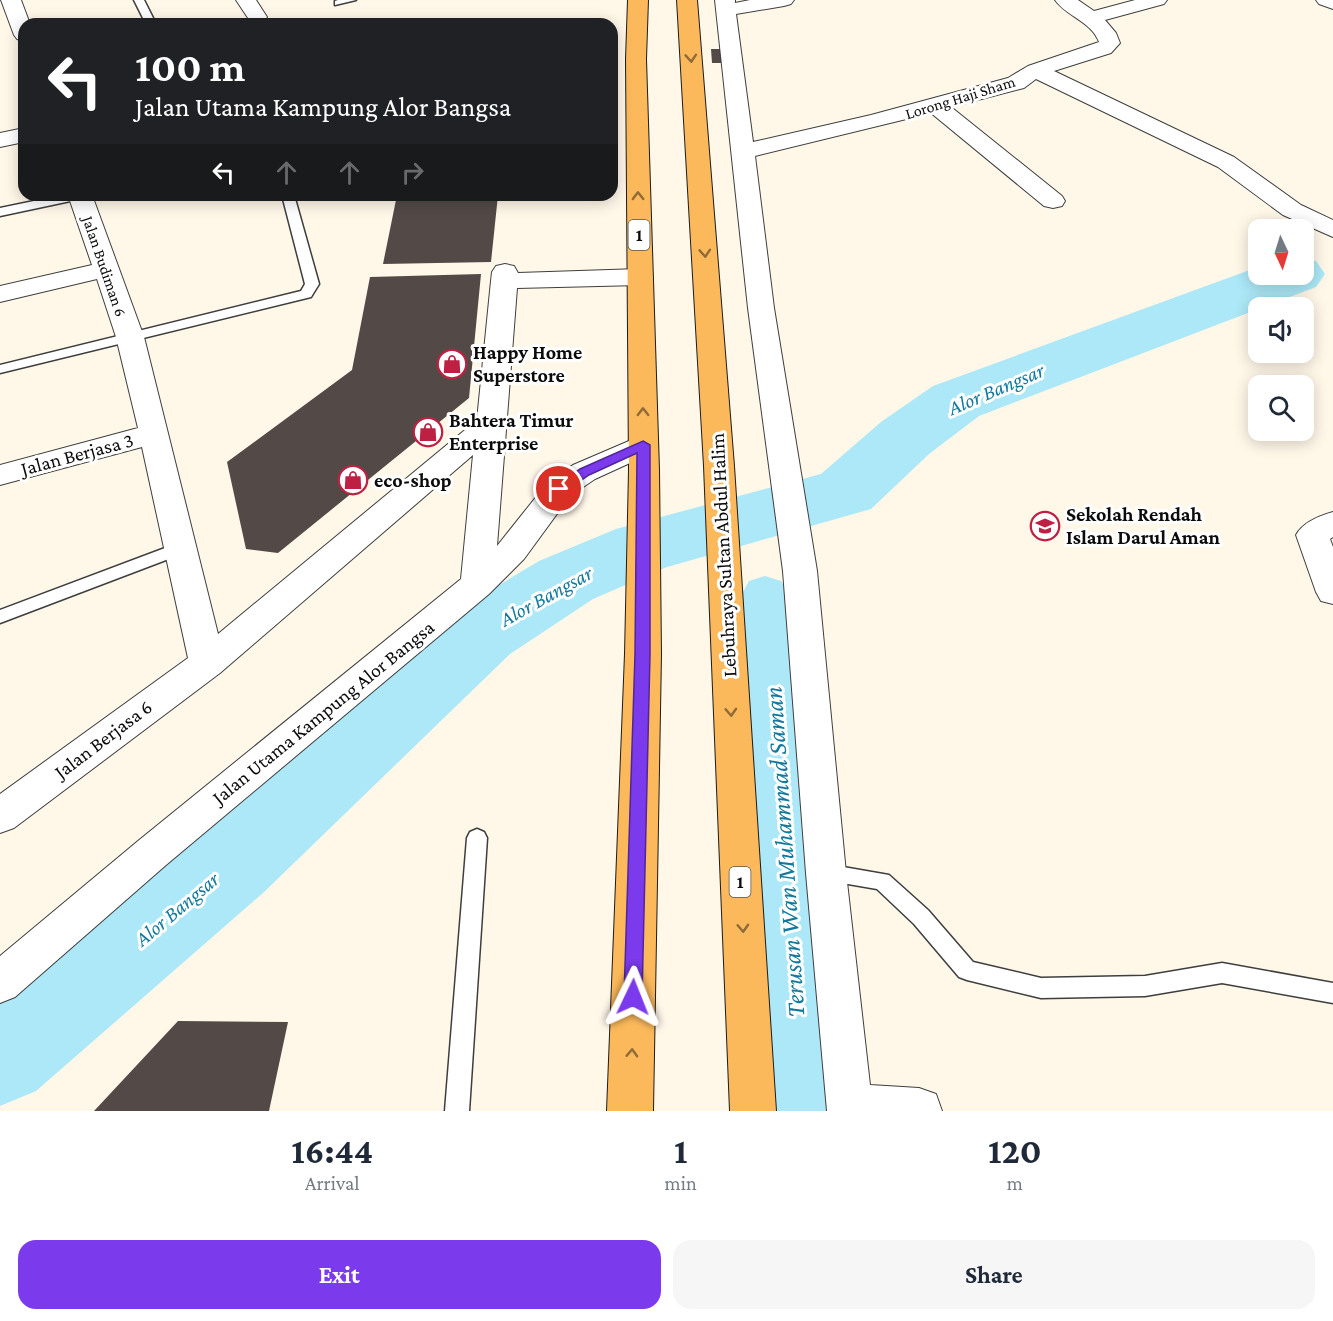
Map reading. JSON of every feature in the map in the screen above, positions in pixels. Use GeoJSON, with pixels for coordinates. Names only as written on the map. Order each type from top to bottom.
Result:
{"type":"FeatureCollection","features":[{"type":"Feature","properties":{"kind":"main road","name":"1"},"geometry":{"type":"LineString","coordinates":[[630,1111],[643,654],[644,458],[636,59],[638,0]]}},
{"type":"Feature","properties":{"kind":"main road","name":"Lebuhraya Sultan Abdul Halim"},"geometry":{"type":"LineString","coordinates":[[687,0],[719,466],[753,1111]]}},
{"type":"Feature","properties":{"kind":"street"},"geometry":{"type":"LineString","coordinates":[[11,0],[18,19]]}},
{"type":"Feature","properties":{"kind":"street"},"geometry":{"type":"LineString","coordinates":[[784,0],[726,5],[761,308],[800,571],[826,873],[850,1109],[919,1111]]}},
{"type":"Feature","properties":{"kind":"street"},"geometry":{"type":"LineString","coordinates":[[1065,0],[1090,18],[1157,0]]}},
{"type":"Feature","properties":{"kind":"street"},"geometry":{"type":"LineString","coordinates":[[1326,0],[1333,3]]}},
{"type":"Feature","properties":{"kind":"street","name":"Lorong Haji Sham"},"geometry":{"type":"LineString","coordinates":[[741,149],[754,149],[936,106],[1016,82],[1035,70],[1104,49],[1110,43],[1106,33],[1090,18]]}},
{"type":"Feature","properties":{"kind":"street"},"geometry":{"type":"LineString","coordinates":[[0,33],[18,32]]}},
{"type":"Feature","properties":{"kind":"street"},"geometry":{"type":"LineString","coordinates":[[1035,70],[1226,162],[1292,210],[1333,230]]}},
{"type":"Feature","properties":{"kind":"street"},"geometry":{"type":"LineString","coordinates":[[936,106],[1053,201]]}},
{"type":"Feature","properties":{"kind":"street"},"geometry":{"type":"LineString","coordinates":[[0,140],[18,136]]}},
{"type":"Feature","properties":{"kind":"street","name":"Jalan Budiman 6"},"geometry":{"type":"LineString","coordinates":[[82,201],[130,337],[182,548],[207,663]]}},
{"type":"Feature","properties":{"kind":"street"},"geometry":{"type":"LineString","coordinates":[[0,294],[106,269]]}},
{"type":"Feature","properties":{"kind":"street"},"geometry":{"type":"LineString","coordinates":[[477,585],[505,277],[640,277]]}},
{"type":"Feature","properties":{"kind":"street","name":"Jalan Berjasa 6"},"geometry":{"type":"LineString","coordinates":[[0,816],[207,663],[492,424]]}},
{"type":"Feature","properties":{"kind":"street","name":"Jalan Berjasa 3"},"geometry":{"type":"LineString","coordinates":[[0,475],[153,434]]}},
{"type":"Feature","properties":{"kind":"street","name":"Jalan Utama Kampung Alor Bangsa"},"geometry":{"type":"LineString","coordinates":[[0,983],[152,853],[477,585],[512,551],[559,489],[584,472],[644,458]]}},
{"type":"Feature","properties":{"kind":"street"},"geometry":{"type":"LineString","coordinates":[[1333,523],[1311,535],[1333,592]]}},
{"type":"Feature","properties":{"kind":"lane"},"geometry":{"type":"LineString","coordinates":[[139,0],[148,18]]}},
{"type":"Feature","properties":{"kind":"lane"},"geometry":{"type":"LineString","coordinates":[[338,3],[351,0]]}},
{"type":"Feature","properties":{"kind":"lane"},"geometry":{"type":"LineString","coordinates":[[0,212],[52,201]]}},
{"type":"Feature","properties":{"kind":"lane"},"geometry":{"type":"LineString","coordinates":[[0,369],[306,294],[312,284],[290,201]]}},
{"type":"Feature","properties":{"kind":"lane"},"geometry":{"type":"LineString","coordinates":[[0,617],[182,548]]}},
{"type":"Feature","properties":{"kind":"lane"},"geometry":{"type":"LineString","coordinates":[[456,1111],[477,838]]}},
{"type":"Feature","properties":{"kind":"lane"},"geometry":{"type":"LineString","coordinates":[[826,873],[882,881],[921,917],[967,970],[1030,986],[1041,988],[1145,986],[1222,973],[1333,993]]}},
{"type":"Feature","properties":{"kind":"building"},"geometry":{"type":"Polygon","coordinates":[[[711,49],[722,49],[724,63],[712,63],[711,49]]]}},
{"type":"Feature","properties":{"kind":"building"},"geometry":{"type":"Polygon","coordinates":[[[396,201],[497,201],[491,262],[383,264],[396,201]]]}},
{"type":"Feature","properties":{"kind":"building"},"geometry":{"type":"Polygon","coordinates":[[[481,274],[469,398],[278,553],[246,549],[227,462],[352,370],[370,277],[481,274]]]}},
{"type":"Feature","properties":{"kind":"building"},"geometry":{"type":"Polygon","coordinates":[[[178,1021],[288,1022],[269,1111],[94,1111],[178,1021]]]}},
{"type":"Feature","properties":{"kind":"waterway","name":"Alor Bangsar"},"geometry":{"type":"LineString","coordinates":[[0,1056],[230,865],[482,633],[566,580],[642,548],[846,492],[905,438],[956,401],[1266,285]]}},
{"type":"Feature","properties":{"kind":"waterway","name":"Terusan Wan Muhammad Saman"},"geometry":{"type":"LineString","coordinates":[[765,592],[802,1111]]}},
{"type":"Feature","properties":{"kind":"place","name":"Happy Home Superstore"},"geometry":{"type":"Point","coordinates":[452,364]}},
{"type":"Feature","properties":{"kind":"place","name":"Bahtera Timur Enterprise"},"geometry":{"type":"Point","coordinates":[428,432]}},
{"type":"Feature","properties":{"kind":"place","name":"eco-shop"},"geometry":{"type":"Point","coordinates":[353,480]}},
{"type":"Feature","properties":{"kind":"place","name":"Sekolah Rendah Islam Darul Aman"},"geometry":{"type":"Point","coordinates":[1045,526]}},
{"type":"Feature","properties":{"kind":"route"},"geometry":{"type":"LineString","coordinates":[[559,489],[584,472],[643,445],[643,654],[633,997]]}}]}
